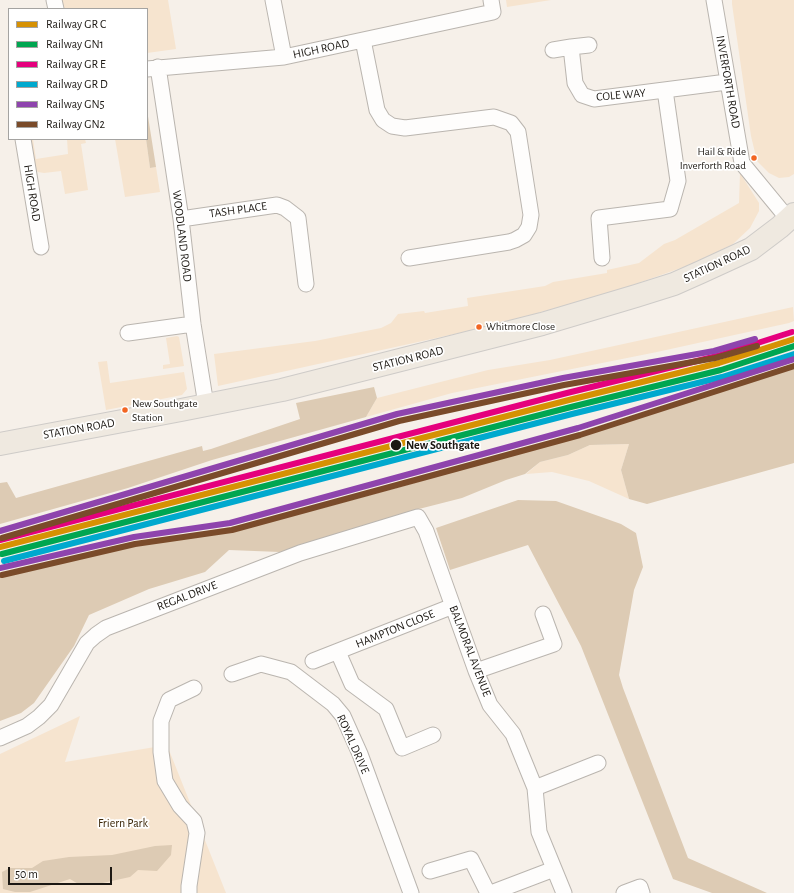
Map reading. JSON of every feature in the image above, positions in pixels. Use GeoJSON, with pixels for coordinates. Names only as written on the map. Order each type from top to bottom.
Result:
{"type":"FeatureCollection","features":[{"type":"Feature","properties":{"kind":"main road","name":"STATION ROAD"},"geometry":{"type":"LineString","coordinates":[[0,444],[282,390],[542,324],[681,281],[751,249],[792,217]]}},
{"type":"Feature","properties":{"kind":"street"},"geometry":{"type":"LineString","coordinates":[[273,0],[284,57]]}},
{"type":"Feature","properties":{"kind":"street","name":"INVERFORTH ROAD"},"geometry":{"type":"LineString","coordinates":[[714,0],[742,164],[792,217]]}},
{"type":"Feature","properties":{"kind":"street","name":"HIGH ROAD"},"geometry":{"type":"LineString","coordinates":[[152,68],[284,57],[363,40],[492,6]]}},
{"type":"Feature","properties":{"kind":"street"},"geometry":{"type":"LineString","coordinates":[[363,40],[377,110],[383,120],[392,126],[405,128],[494,117],[511,124],[518,132],[531,215],[529,226],[524,235],[509,242],[409,258]]}},
{"type":"Feature","properties":{"kind":"street"},"geometry":{"type":"LineString","coordinates":[[553,50],[589,45]]}},
{"type":"Feature","properties":{"kind":"street","name":"COLE WAY"},"geometry":{"type":"LineString","coordinates":[[571,47],[575,83],[582,95],[594,99],[727,82]]}},
{"type":"Feature","properties":{"kind":"street","name":"WOODLAND ROAD"},"geometry":{"type":"LineString","coordinates":[[152,68],[181,219],[193,324],[206,405]]}},
{"type":"Feature","properties":{"kind":"street"},"geometry":{"type":"LineString","coordinates":[[602,258],[599,218],[670,209],[678,181],[665,90]]}},
{"type":"Feature","properties":{"kind":"street","name":"HIGH ROAD"},"geometry":{"type":"LineString","coordinates":[[23,140],[41,247]]}},
{"type":"Feature","properties":{"kind":"street","name":"TASH PLACE"},"geometry":{"type":"LineString","coordinates":[[181,219],[277,205],[285,208],[298,218],[306,284]]}},
{"type":"Feature","properties":{"kind":"street"},"geometry":{"type":"LineString","coordinates":[[128,333],[193,324]]}},
{"type":"Feature","properties":{"kind":"street","name":"BALMORAL AVENUE"},"geometry":{"type":"LineString","coordinates":[[418,517],[426,531],[476,671],[490,705],[513,734],[535,788],[539,832],[564,893]]}},
{"type":"Feature","properties":{"kind":"street","name":"REGAL DRIVE"},"geometry":{"type":"LineString","coordinates":[[0,738],[27,726],[51,705],[87,643],[106,628],[300,553],[418,517]]}},
{"type":"Feature","properties":{"kind":"street","name":"HAMPTON CLOSE"},"geometry":{"type":"LineString","coordinates":[[313,661],[453,606]]}},
{"type":"Feature","properties":{"kind":"street"},"geometry":{"type":"LineString","coordinates":[[476,671],[554,644],[543,614]]}},
{"type":"Feature","properties":{"kind":"street"},"geometry":{"type":"LineString","coordinates":[[338,652],[352,684],[386,709],[402,748],[433,735]]}},
{"type":"Feature","properties":{"kind":"street","name":"ROYAL DRIVE"},"geometry":{"type":"LineString","coordinates":[[232,674],[261,664],[291,672],[333,704],[343,716],[360,754],[411,893]]}},
{"type":"Feature","properties":{"kind":"street"},"geometry":{"type":"LineString","coordinates":[[189,893],[197,833],[194,822],[180,806],[165,781],[161,752],[161,721],[169,700],[194,688]]}},
{"type":"Feature","properties":{"kind":"street"},"geometry":{"type":"LineString","coordinates":[[535,788],[598,764]]}},
{"type":"Feature","properties":{"kind":"street"},"geometry":{"type":"LineString","coordinates":[[430,871],[471,859],[488,893]]}},
{"type":"Feature","properties":{"kind":"street"},"geometry":{"type":"LineString","coordinates":[[491,893],[554,869]]}},
{"type":"Feature","properties":{"kind":"street"},"geometry":{"type":"LineString","coordinates":[[624,893],[640,887],[642,893]]}},
{"type":"Feature","properties":{"kind":"green space"},"geometry":{"type":"Polygon","coordinates":[[[52,0],[168,0],[176,49],[148,53],[148,8],[53,8],[52,0]]]}},
{"type":"Feature","properties":{"kind":"green space"},"geometry":{"type":"Polygon","coordinates":[[[506,0],[551,0],[507,7],[506,0]]]}},
{"type":"Feature","properties":{"kind":"green space"},"geometry":{"type":"Polygon","coordinates":[[[732,0],[794,0],[794,174],[789,177],[779,178],[769,173],[757,161],[751,136],[732,0]]]}},
{"type":"Feature","properties":{"kind":"green space"},"geometry":{"type":"Polygon","coordinates":[[[27,140],[33,140],[36,159],[68,154],[67,140],[85,140],[86,143],[81,144],[88,190],[65,194],[61,171],[44,173],[38,172],[34,168],[27,140]]]}},
{"type":"Feature","properties":{"kind":"green space"},"geometry":{"type":"Polygon","coordinates":[[[115,140],[146,140],[150,168],[156,167],[160,192],[125,197],[115,140]]]}},
{"type":"Feature","properties":{"kind":"green space"},"geometry":{"type":"Polygon","coordinates":[[[740,173],[759,203],[759,211],[750,228],[733,244],[698,262],[613,292],[491,326],[218,386],[214,354],[315,341],[381,328],[391,323],[398,314],[424,311],[425,313],[468,306],[467,298],[545,286],[553,282],[607,273],[607,270],[639,263],[664,244],[675,240],[739,203],[740,173]]]}},
{"type":"Feature","properties":{"kind":"green space"},"geometry":{"type":"Polygon","coordinates":[[[793,307],[794,321],[789,323],[657,352],[452,393],[366,417],[377,398],[488,370],[550,360],[793,307]]]}},
{"type":"Feature","properties":{"kind":"green space"},"geometry":{"type":"Polygon","coordinates":[[[179,337],[184,366],[163,369],[163,365],[170,364],[166,338],[179,337]]]}},
{"type":"Feature","properties":{"kind":"green space"},"geometry":{"type":"Polygon","coordinates":[[[107,361],[110,383],[184,372],[187,389],[182,395],[106,410],[98,362],[107,361]]]}},
{"type":"Feature","properties":{"kind":"green space"},"geometry":{"type":"Polygon","coordinates":[[[629,444],[621,470],[629,499],[589,481],[552,472],[526,474],[540,462],[568,455],[590,445],[629,444]]]}},
{"type":"Feature","properties":{"kind":"green space","name":"Friern Park"},"geometry":{"type":"Polygon","coordinates":[[[80,716],[65,762],[167,745],[226,893],[0,893],[0,754],[80,716]]]}},
{"type":"Feature","properties":{"kind":"shaded area"},"geometry":{"type":"Polygon","coordinates":[[[148,116],[156,167],[150,168],[146,140],[148,140],[148,116]]]}},
{"type":"Feature","properties":{"kind":"shaded area"},"geometry":{"type":"Polygon","coordinates":[[[794,367],[794,463],[647,504],[629,499],[621,470],[629,444],[590,445],[568,455],[540,462],[525,474],[462,498],[411,511],[280,552],[229,550],[205,572],[149,589],[89,615],[74,646],[34,703],[21,713],[0,721],[0,574],[212,530],[285,518],[404,486],[521,452],[794,367]]]}},
{"type":"Feature","properties":{"kind":"shaded area"},"geometry":{"type":"Polygon","coordinates":[[[374,387],[377,398],[366,417],[212,460],[128,488],[0,524],[0,483],[7,482],[16,498],[202,446],[203,451],[211,449],[300,419],[296,403],[374,387]]]}},
{"type":"Feature","properties":{"kind":"shaded area"},"geometry":{"type":"Polygon","coordinates":[[[518,500],[556,501],[621,524],[636,533],[643,567],[634,590],[619,675],[623,688],[688,858],[767,893],[712,893],[673,879],[581,646],[528,545],[450,570],[436,528],[518,500]]]}},
{"type":"Feature","properties":{"kind":"shaded area"},"geometry":{"type":"Polygon","coordinates":[[[172,845],[171,855],[157,871],[138,870],[130,877],[98,884],[80,885],[70,879],[30,892],[15,892],[3,889],[2,872],[10,868],[32,868],[43,861],[69,857],[112,855],[155,846],[172,845]]]}},
{"type":"Feature","properties":{"kind":"transit line"},"geometry":{"type":"LineString","coordinates":[[0,540],[567,393],[717,356],[792,332]]}},
{"type":"Feature","properties":{"kind":"transit line"},"geometry":{"type":"LineString","coordinates":[[0,547],[569,400],[719,363],[794,339]]}},
{"type":"Feature","properties":{"kind":"transit line"},"geometry":{"type":"LineString","coordinates":[[4,561],[572,414],[722,377],[794,354]]}},
{"type":"Feature","properties":{"kind":"rail line","name":"GN5"},"geometry":{"type":"LineString","coordinates":[[0,531],[397,414],[563,378],[714,351],[755,339]]}},
{"type":"Feature","properties":{"kind":"rail line","name":"GN2"},"geometry":{"type":"LineString","coordinates":[[2,538],[399,421],[564,385],[715,358],[757,346]]}},
{"type":"Feature","properties":{"kind":"rail line","name":"GN1"},"geometry":{"type":"LineString","coordinates":[[2,554],[571,407],[721,370],[794,346]]}},
{"type":"Feature","properties":{"kind":"rail line","name":"GN5"},"geometry":{"type":"LineString","coordinates":[[0,568],[134,537],[230,523],[578,428],[794,359]]}},
{"type":"Feature","properties":{"kind":"rail line","name":"GN2"},"geometry":{"type":"LineString","coordinates":[[2,575],[135,544],[232,530],[580,435],[794,366]]}},
{"type":"Feature","properties":{"kind":"place","name":"Hail & Ride Inverforth Road"},"geometry":{"type":"Point","coordinates":[754,158]}},
{"type":"Feature","properties":{"kind":"place","name":"Whitmore Close"},"geometry":{"type":"Point","coordinates":[479,327]}},
{"type":"Feature","properties":{"kind":"place","name":"New Southgate Station"},"geometry":{"type":"Point","coordinates":[125,410]}},
{"type":"Feature","properties":{"kind":"place","name":"New Southgate"},"geometry":{"type":"Point","coordinates":[396,445]}}]}
